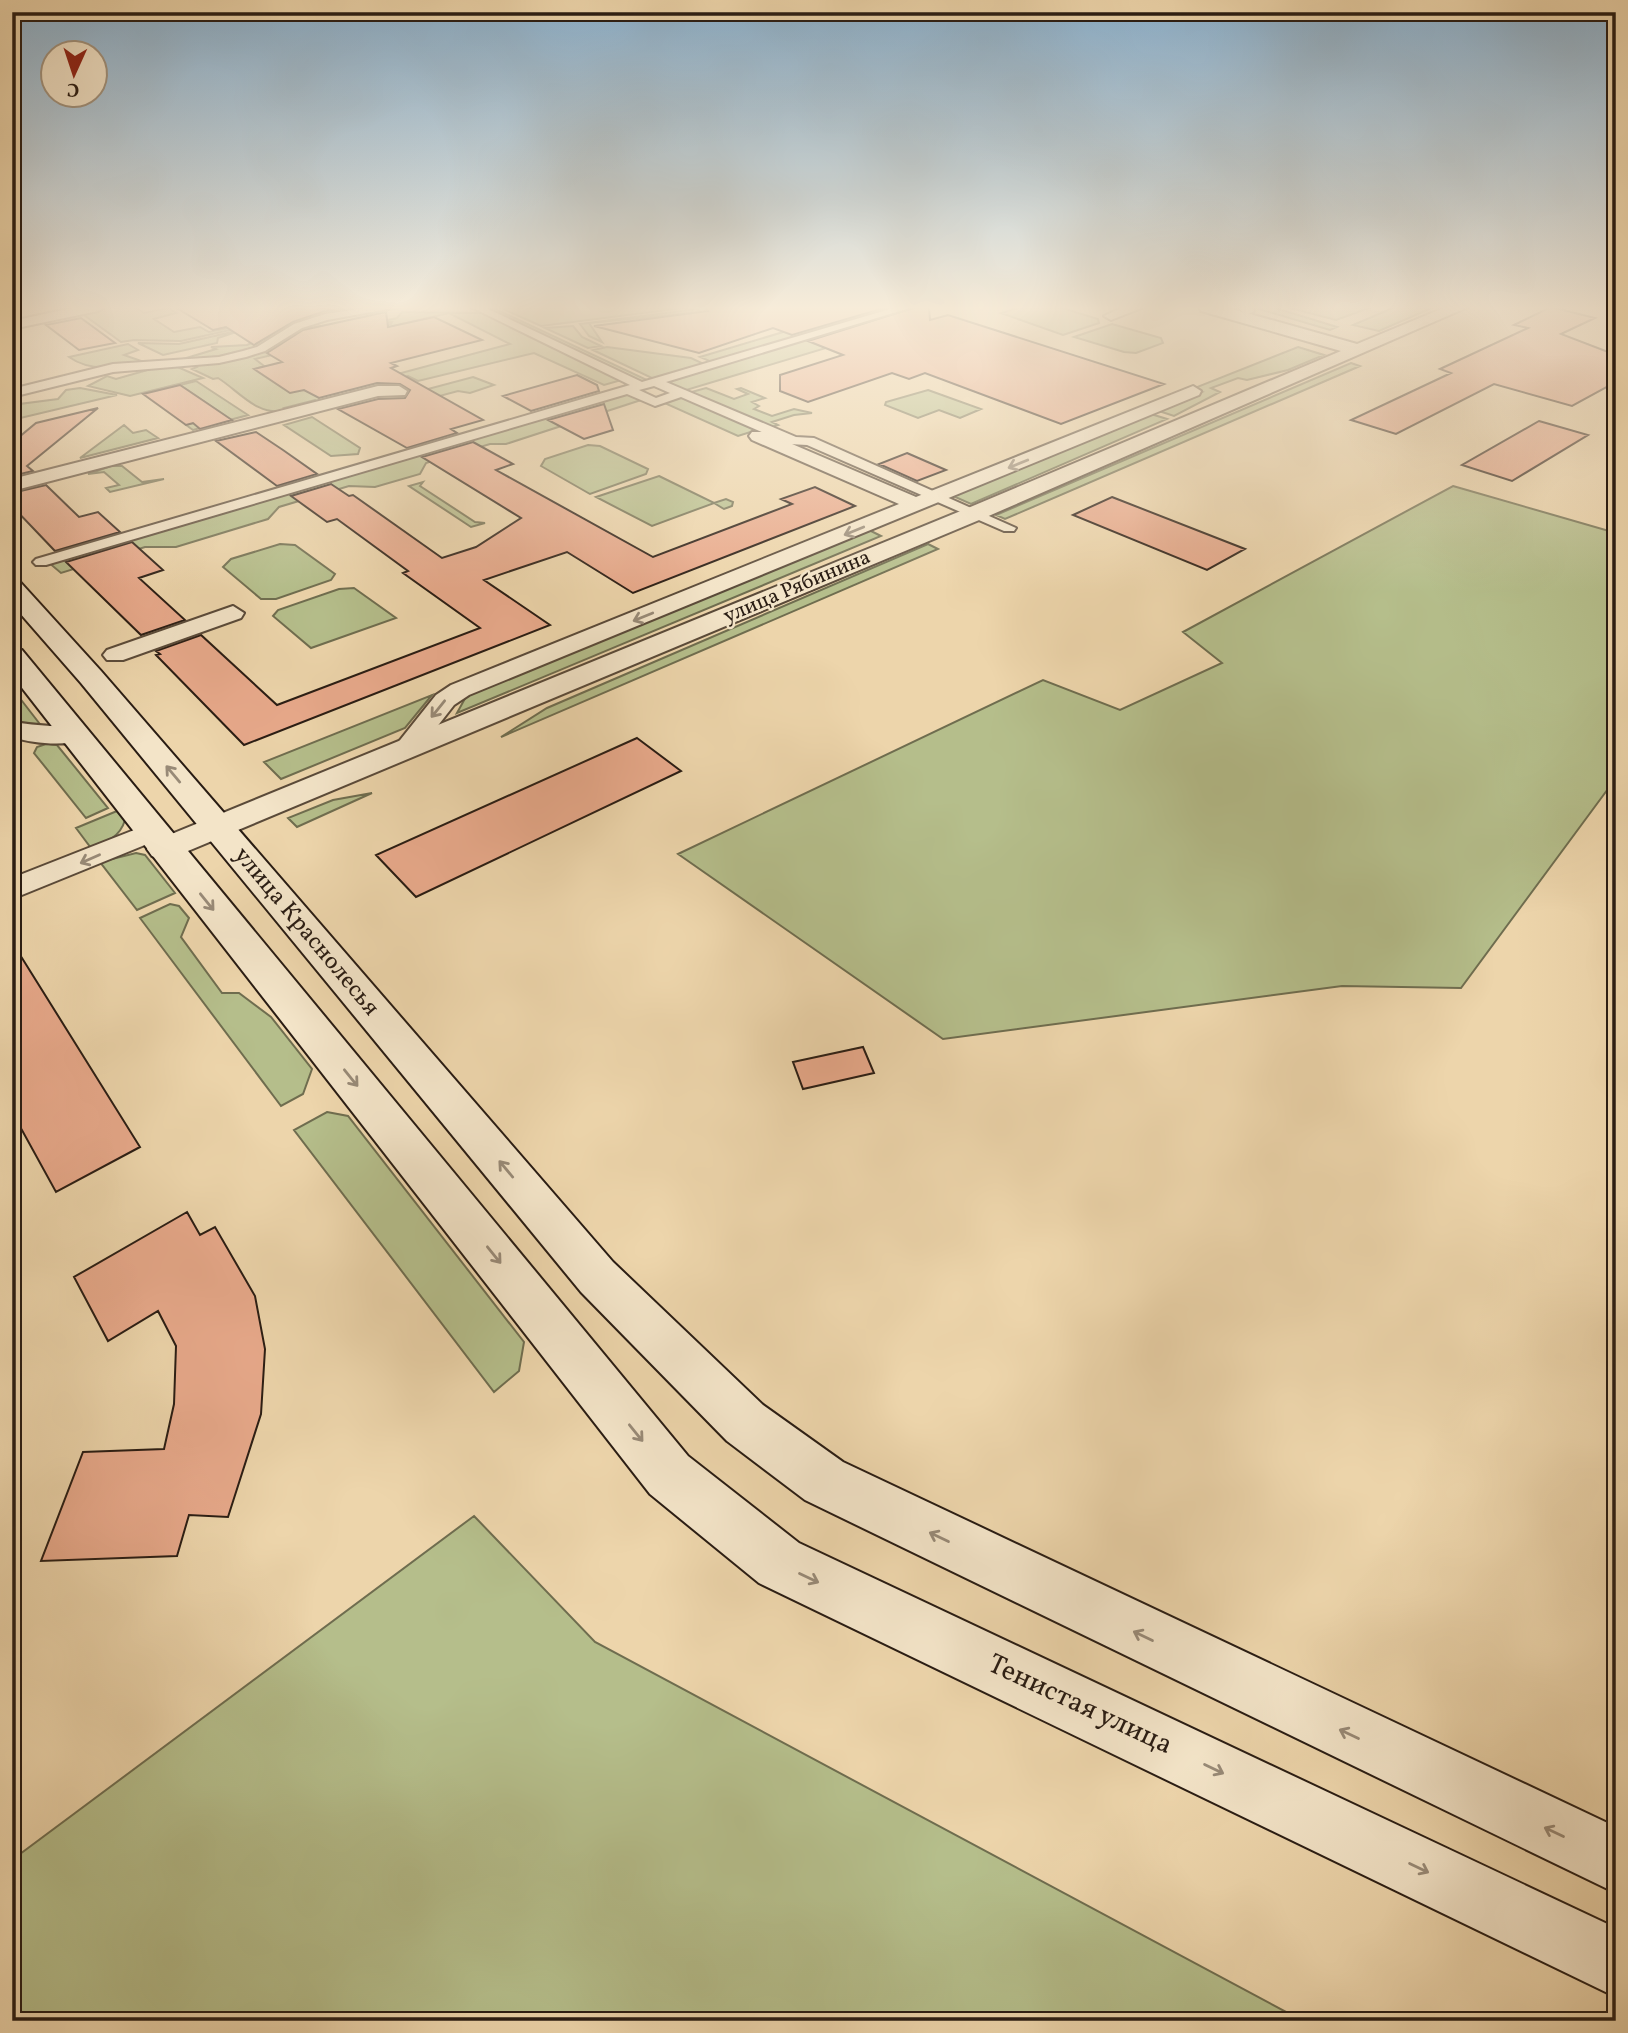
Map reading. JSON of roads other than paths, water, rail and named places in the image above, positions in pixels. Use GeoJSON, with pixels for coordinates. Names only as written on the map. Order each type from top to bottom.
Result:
{"type":"FeatureCollection","features":[{"type":"Feature","properties":{"kind":"main road","name":"улица Рябинина"},"geometry":{"type":"LineString","coordinates":[[158,841],[217,827],[976,513],[1235,402]]}},
{"type":"Feature","properties":{"kind":"main road","name":"улица Краснолесья"},"geometry":{"type":"LineString","coordinates":[[12,588],[91,677],[597,1277],[745,1423],[824,1481],[1146,1638],[1616,1861]]}},
{"type":"Feature","properties":{"kind":"main road"},"geometry":{"type":"LineString","coordinates":[[12,656],[158,841]]}},
{"type":"Feature","properties":{"kind":"main road","name":"Тенистая улица"},"geometry":{"type":"LineString","coordinates":[[158,841],[669,1475],[779,1563],[1616,1963]]}},
{"type":"Feature","properties":{"kind":"street"},"geometry":{"type":"LineString","coordinates":[[12,485],[336,402]]}},
{"type":"Feature","properties":{"kind":"street"},"geometry":{"type":"LineString","coordinates":[[41,562],[588,402]]}},
{"type":"Feature","properties":{"kind":"street"},"geometry":{"type":"LineString","coordinates":[[701,402],[794,442],[809,441],[927,501]]}},
{"type":"Feature","properties":{"kind":"street","name":"улица Рябинина"},"geometry":{"type":"LineString","coordinates":[[406,749],[445,700],[460,690],[1168,402]]}},
{"type":"Feature","properties":{"kind":"street"},"geometry":{"type":"LineString","coordinates":[[1149,410],[1186,423]]}},
{"type":"Feature","properties":{"kind":"street"},"geometry":{"type":"LineString","coordinates":[[758,436],[927,501],[976,513],[1009,528]]}},
{"type":"Feature","properties":{"kind":"street"},"geometry":{"type":"LineString","coordinates":[[71,655],[115,655],[233,613]]}},
{"type":"Feature","properties":{"kind":"street"},"geometry":{"type":"LineString","coordinates":[[91,677],[115,655]]}},
{"type":"Feature","properties":{"kind":"street"},"geometry":{"type":"LineString","coordinates":[[12,729],[32,735],[77,735]]}},
{"type":"Feature","properties":{"kind":"street","name":"улица Рябинина"},"geometry":{"type":"LineString","coordinates":[[19,886],[158,841]]}}]}
